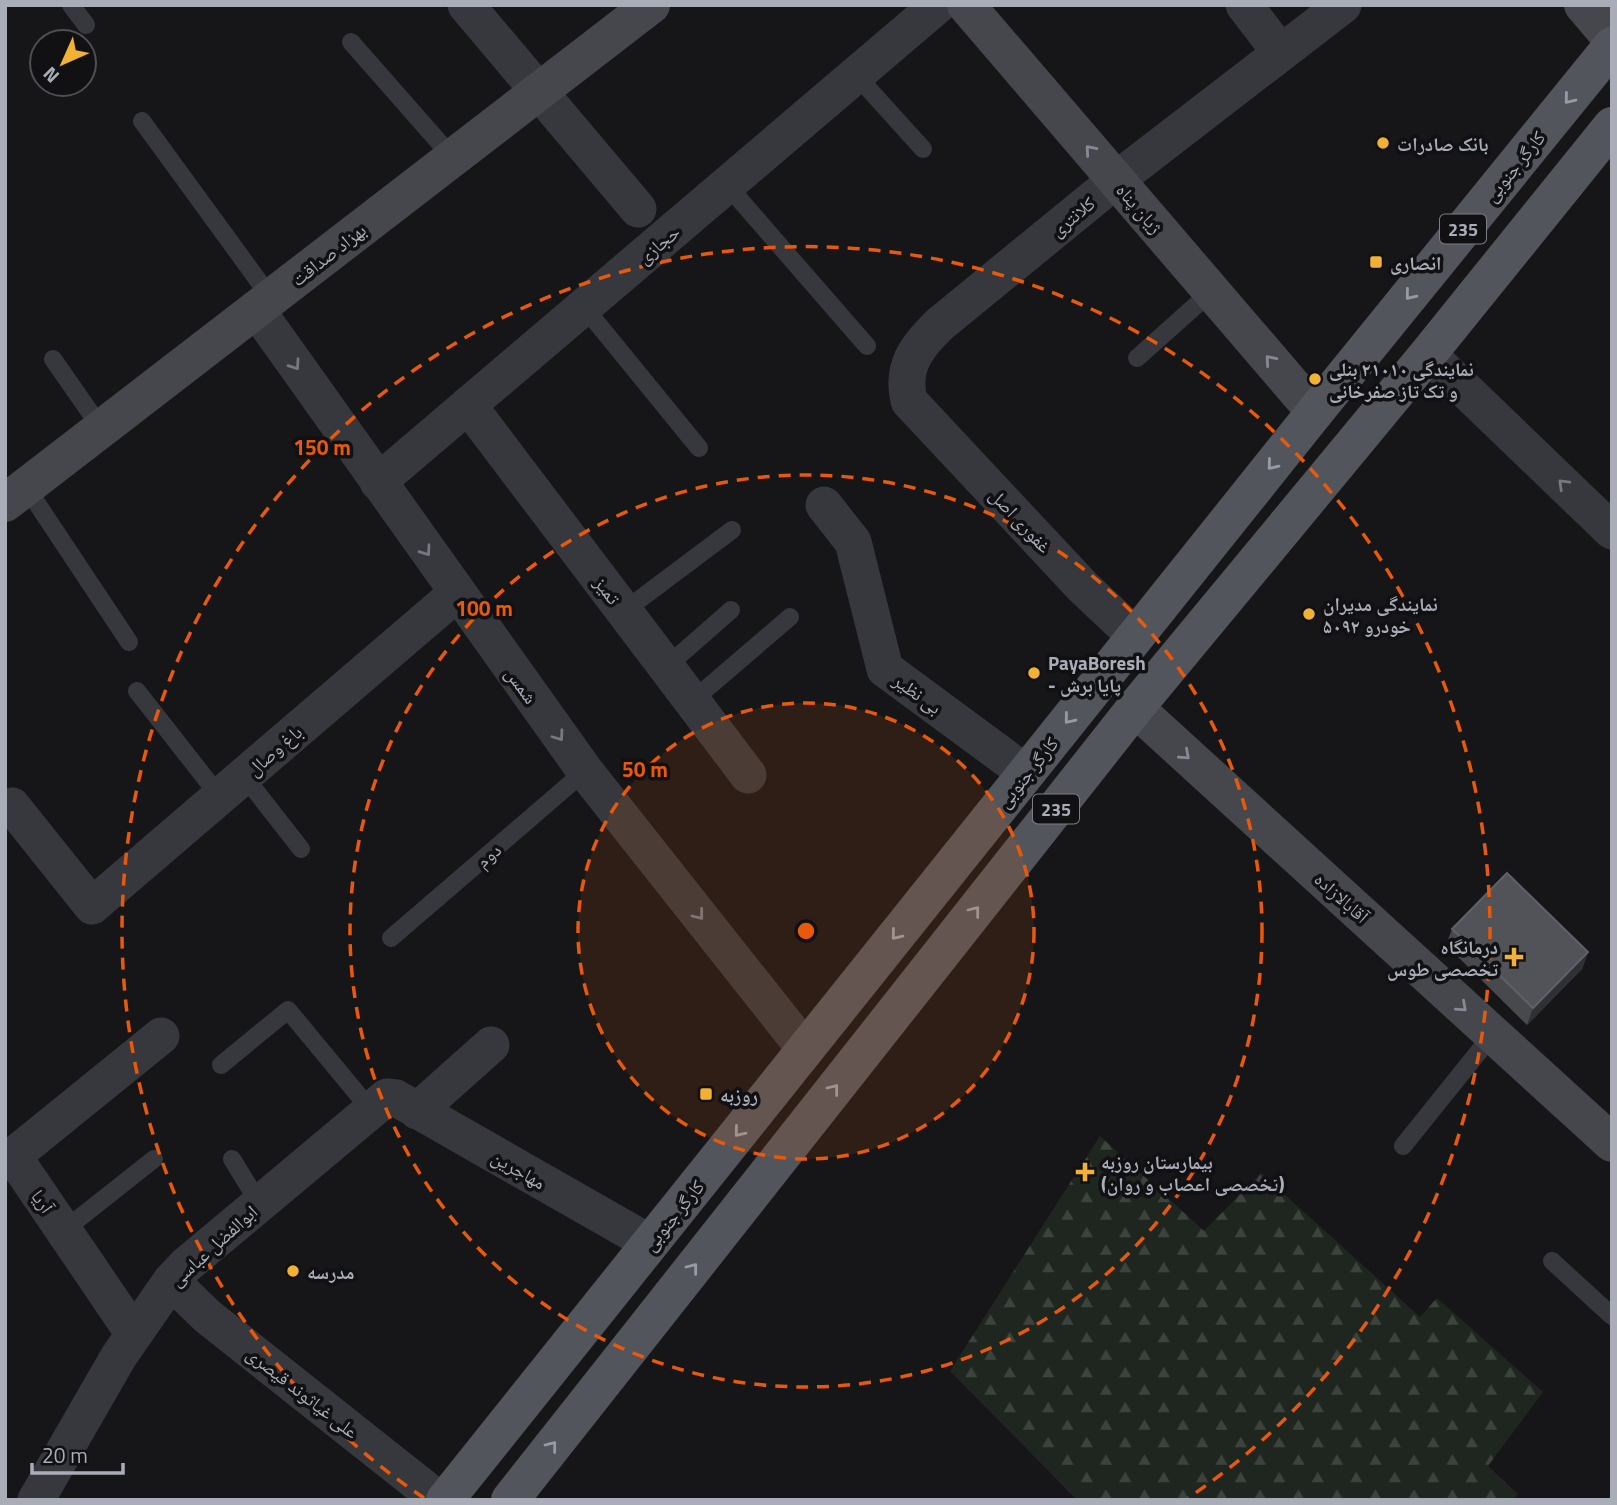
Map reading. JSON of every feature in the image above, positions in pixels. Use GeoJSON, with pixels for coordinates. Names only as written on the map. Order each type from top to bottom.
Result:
{"type":"FeatureCollection","features":[{"type":"Feature","properties":{"kind":"main road","name":"کارگر جنوبی"},"geometry":{"type":"LineString","coordinates":[[445,1500],[1135,636],[1612,46]]}},
{"type":"Feature","properties":{"kind":"main road","name":"235"},"geometry":{"type":"LineString","coordinates":[[510,1500],[1135,708],[1428,354],[1612,126]]}},
{"type":"Feature","properties":{"kind":"street"},"geometry":{"type":"LineString","coordinates":[[466,5],[638,209]]}},
{"type":"Feature","properties":{"kind":"street","name":"بهزاد صداقت"},"geometry":{"type":"LineString","coordinates":[[16,495],[651,5]]}},
{"type":"Feature","properties":{"kind":"street","name":"حجازی"},"geometry":{"type":"LineString","coordinates":[[378,482],[938,5]]}},
{"type":"Feature","properties":{"kind":"street","name":"ژیان پناه"},"geometry":{"type":"LineString","coordinates":[[966,5],[1315,412]]}},
{"type":"Feature","properties":{"kind":"street"},"geometry":{"type":"LineString","coordinates":[[1244,5],[1281,53]]}},
{"type":"Feature","properties":{"kind":"street","name":"کلانتری"},"geometry":{"type":"LineString","coordinates":[[909,401],[905,383],[909,363],[920,342],[1116,180],[1343,5]]}},
{"type":"Feature","properties":{"kind":"street"},"geometry":{"type":"LineString","coordinates":[[1583,5],[1612,38]]}},
{"type":"Feature","properties":{"kind":"street","name":"شمس"},"geometry":{"type":"LineString","coordinates":[[264,303],[378,482],[584,771],[805,1049]]}},
{"type":"Feature","properties":{"kind":"street"},"geometry":{"type":"LineString","coordinates":[[1428,354],[1612,531]]}},
{"type":"Feature","properties":{"kind":"street","name":"غفوری اصل"},"geometry":{"type":"LineString","coordinates":[[909,401],[1083,587],[1135,636]]}},
{"type":"Feature","properties":{"kind":"street","name":"تمیز"},"geometry":{"type":"LineString","coordinates":[[468,405],[748,775]]}},
{"type":"Feature","properties":{"kind":"street","name":"بی نظیر"},"geometry":{"type":"LineString","coordinates":[[824,505],[853,542],[885,669],[1026,773]]}},
{"type":"Feature","properties":{"kind":"street","name":"باغ وصال"},"geometry":{"type":"LineString","coordinates":[[12,806],[92,906],[456,594]]}},
{"type":"Feature","properties":{"kind":"street","name":"آقابالازاده"},"geometry":{"type":"LineString","coordinates":[[1135,708],[1612,1143]]}},
{"type":"Feature","properties":{"kind":"street","name":"آریا"},"geometry":{"type":"LineString","coordinates":[[134,1334],[13,1156],[161,1036]]}},
{"type":"Feature","properties":{"kind":"street","name":"ابوالفضل عباسی"},"geometry":{"type":"LineString","coordinates":[[36,1500],[134,1334],[171,1281],[259,1203],[391,1106],[491,1045]]}},
{"type":"Feature","properties":{"kind":"street","name":"مهاجرین"},"geometry":{"type":"LineString","coordinates":[[391,1106],[650,1243]]}},
{"type":"Feature","properties":{"kind":"street","name":"علی غیاثوند قیصری"},"geometry":{"type":"LineString","coordinates":[[171,1281],[207,1316],[439,1500]]}},
{"type":"Feature","properties":{"kind":"lane"},"geometry":{"type":"LineString","coordinates":[[71,5],[86,25]]}},
{"type":"Feature","properties":{"kind":"lane"},"geometry":{"type":"LineString","coordinates":[[351,42],[453,158]]}},
{"type":"Feature","properties":{"kind":"lane"},"geometry":{"type":"LineString","coordinates":[[856,75],[923,149]]}},
{"type":"Feature","properties":{"kind":"lane"},"geometry":{"type":"LineString","coordinates":[[142,121],[264,303]]}},
{"type":"Feature","properties":{"kind":"lane"},"geometry":{"type":"LineString","coordinates":[[727,185],[867,346]]}},
{"type":"Feature","properties":{"kind":"lane"},"geometry":{"type":"LineString","coordinates":[[1137,358],[1212,292]]}},
{"type":"Feature","properties":{"kind":"lane"},"geometry":{"type":"LineString","coordinates":[[584,307],[699,448]]}},
{"type":"Feature","properties":{"kind":"lane"},"geometry":{"type":"LineString","coordinates":[[53,359],[101,428]]}},
{"type":"Feature","properties":{"kind":"lane"},"geometry":{"type":"LineString","coordinates":[[16,495],[129,642]]}},
{"type":"Feature","properties":{"kind":"lane"},"geometry":{"type":"LineString","coordinates":[[624,611],[732,530]]}},
{"type":"Feature","properties":{"kind":"lane"},"geometry":{"type":"LineString","coordinates":[[666,667],[731,610]]}},
{"type":"Feature","properties":{"kind":"lane"},"geometry":{"type":"LineString","coordinates":[[692,701],[790,617]]}},
{"type":"Feature","properties":{"kind":"lane"},"geometry":{"type":"LineString","coordinates":[[137,691],[232,786],[301,849]]}},
{"type":"Feature","properties":{"kind":"lane","name":"دوم"},"geometry":{"type":"LineString","coordinates":[[391,938],[584,771]]}},
{"type":"Feature","properties":{"kind":"lane"},"geometry":{"type":"LineString","coordinates":[[221,1065],[288,1010],[391,1106]]}},
{"type":"Feature","properties":{"kind":"lane"},"geometry":{"type":"LineString","coordinates":[[1403,1146],[1493,1034]]}},
{"type":"Feature","properties":{"kind":"lane"},"geometry":{"type":"LineString","coordinates":[[63,1231],[154,1159]]}},
{"type":"Feature","properties":{"kind":"lane"},"geometry":{"type":"LineString","coordinates":[[232,1159],[259,1203]]}},
{"type":"Feature","properties":{"kind":"lane"},"geometry":{"type":"LineString","coordinates":[[1552,1261],[1612,1316]]}},
{"type":"Feature","properties":{"kind":"green space"},"geometry":{"type":"Polygon","coordinates":[[[1100,1136],[1204,1231],[1261,1173],[1420,1317],[1437,1298],[1543,1392],[1488,1466],[1518,1494],[1513,1500],[1077,1500],[950,1371],[1100,1136]]]}},
{"type":"Feature","properties":{"kind":"building","name":"درمانگاه تخصصی طوس"},"geometry":{"type":"Polygon","coordinates":[[[1507,873],[1588,952],[1533,1008],[1452,929],[1507,873]]]}},
{"type":"Feature","properties":{"kind":"place","name":"بانک صادرات"},"geometry":{"type":"Point","coordinates":[1383,143]}},
{"type":"Feature","properties":{"kind":"place","name":"انصاری"},"geometry":{"type":"Point","coordinates":[1376,262]}},
{"type":"Feature","properties":{"kind":"place","name":"نمایندگی ۲۱۰۱۰ بنلی و تک تاز صفرخانی"},"geometry":{"type":"Point","coordinates":[1315,379]}},
{"type":"Feature","properties":{"kind":"place","name":"نمایندگی مدیران خودرو ۵۰۹۲"},"geometry":{"type":"Point","coordinates":[1309,614]}},
{"type":"Feature","properties":{"kind":"place","name":"PayaBoresh - پایا برش"},"geometry":{"type":"Point","coordinates":[1034,673]}},
{"type":"Feature","properties":{"kind":"place","name":"درمانگاه تخصصی طوس"},"geometry":{"type":"Point","coordinates":[1514,957]}},
{"type":"Feature","properties":{"kind":"place","name":"روزبه"},"geometry":{"type":"Point","coordinates":[706,1094]}},
{"type":"Feature","properties":{"kind":"place","name":"بیمارستان روزبه (تخصصی اعصاب و روان)"},"geometry":{"type":"Point","coordinates":[1085,1172]}},
{"type":"Feature","properties":{"kind":"place","name":"مدرسه"},"geometry":{"type":"Point","coordinates":[293,1271]}}]}
